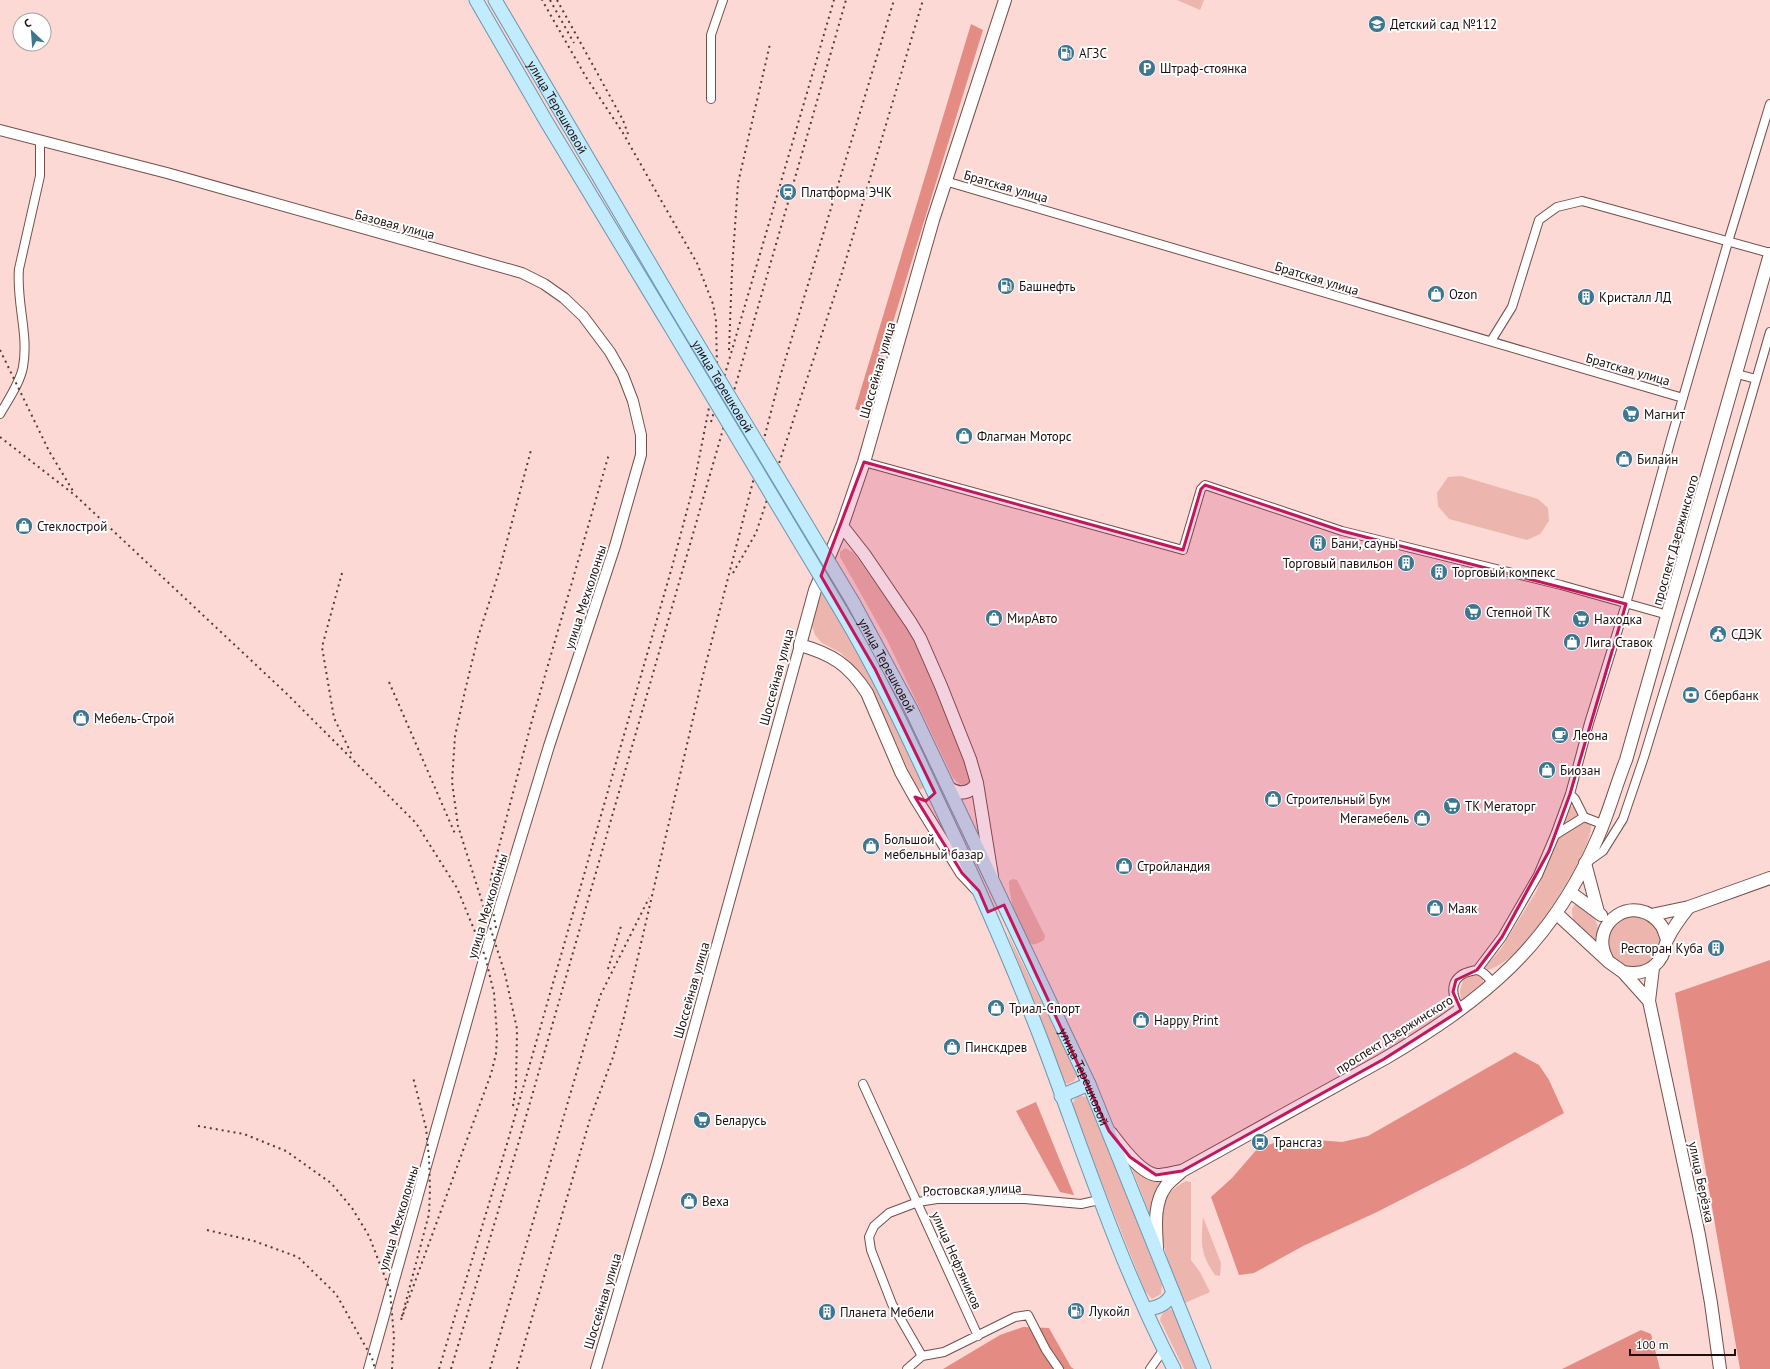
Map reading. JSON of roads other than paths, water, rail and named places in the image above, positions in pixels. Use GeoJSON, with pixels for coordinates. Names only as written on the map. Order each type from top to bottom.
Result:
{"type":"FeatureCollection","features":[{"type":"Feature","properties":{"kind":"main road","name":"улица Терешковой"},"geometry":{"type":"LineString","coordinates":[[476,0],[546,121],[875,669],[934,792],[988,912],[1034,1023],[1099,1200],[1146,1309],[1174,1369]]}},
{"type":"Feature","properties":{"kind":"main road","name":"улица Терешковой"},"geometry":{"type":"LineString","coordinates":[[495,0],[676,308],[853,602],[912,709],[1109,1131],[1204,1369]]}},
{"type":"Feature","properties":{"kind":"main road","name":"Шоссейная улица"},"geometry":{"type":"LineString","coordinates":[[800,645],[815,590],[842,526],[864,462],[944,181],[1005,0]]}},
{"type":"Feature","properties":{"kind":"main road","name":"проспект Дзержинского"},"geometry":{"type":"LineString","coordinates":[[1182,1171],[1384,1059],[1421,1037],[1460,1010],[1494,984],[1535,942],[1570,892],[1586,863],[1626,760],[1770,254]]}},
{"type":"Feature","properties":{"kind":"main road"},"geometry":{"type":"LineString","coordinates":[[842,526],[864,554],[920,638],[957,724],[977,783],[994,883]]}},
{"type":"Feature","properties":{"kind":"main road"},"geometry":{"type":"LineString","coordinates":[[800,645],[819,650],[838,662],[852,673],[860,682],[867,693],[902,772],[915,797],[962,873],[979,891]]}},
{"type":"Feature","properties":{"kind":"main road"},"geometry":{"type":"LineString","coordinates":[[949,788],[956,792],[967,792],[977,783]]}},
{"type":"Feature","properties":{"kind":"main road"},"geometry":{"type":"LineString","coordinates":[[915,797],[921,801],[926,801],[930,799],[934,792]]}},
{"type":"Feature","properties":{"kind":"main road"},"geometry":{"type":"LineString","coordinates":[[1586,863],[1598,912]]}},
{"type":"Feature","properties":{"kind":"main road"},"geometry":{"type":"LineString","coordinates":[[1651,915],[1689,906],[1770,878]]}},
{"type":"Feature","properties":{"kind":"main road"},"geometry":{"type":"LineString","coordinates":[[1570,892],[1610,921]]}},
{"type":"Feature","properties":{"kind":"main road"},"geometry":{"type":"LineString","coordinates":[[988,912],[1004,905]]}},
{"type":"Feature","properties":{"kind":"main road"},"geometry":{"type":"LineString","coordinates":[[1622,972],[1638,973],[1652,968],[1663,955],[1667,939],[1689,906]]}},
{"type":"Feature","properties":{"kind":"main road"},"geometry":{"type":"LineString","coordinates":[[1609,962],[1604,952],[1602,942],[1604,931],[1610,921],[1623,912],[1633,910],[1642,911],[1651,915],[1661,926],[1667,939]]}},
{"type":"Feature","properties":{"kind":"main road"},"geometry":{"type":"LineString","coordinates":[[1556,913],[1609,962],[1622,972],[1649,1001]]}},
{"type":"Feature","properties":{"kind":"main road"},"geometry":{"type":"LineString","coordinates":[[1649,1001],[1652,968]]}},
{"type":"Feature","properties":{"kind":"main road","name":"улица Берёзка"},"geometry":{"type":"LineString","coordinates":[[1649,1001],[1699,1235],[1711,1303],[1720,1369]]}},
{"type":"Feature","properties":{"kind":"main road"},"geometry":{"type":"LineString","coordinates":[[1061,1096],[1088,1084]]}},
{"type":"Feature","properties":{"kind":"main road"},"geometry":{"type":"LineString","coordinates":[[1109,1131],[1140,1167],[1156,1175],[1182,1171]]}},
{"type":"Feature","properties":{"kind":"main road"},"geometry":{"type":"LineString","coordinates":[[1157,1249],[1155,1219],[1159,1201],[1165,1187],[1182,1171]]}},
{"type":"Feature","properties":{"kind":"main road"},"geometry":{"type":"LineString","coordinates":[[1146,1309],[1162,1305],[1170,1299],[1173,1292]]}},
{"type":"Feature","properties":{"kind":"street"},"geometry":{"type":"LineString","coordinates":[[711,99],[710,35],[723,0]]}},
{"type":"Feature","properties":{"kind":"street"},"geometry":{"type":"LineString","coordinates":[[1477,970],[1502,937],[1538,875],[1570,794],[1626,604],[1728,242],[1770,104]]}},
{"type":"Feature","properties":{"kind":"street","name":"Базовая улица"},"geometry":{"type":"LineString","coordinates":[[0,130],[167,173],[489,263],[522,274],[544,284],[564,298],[583,316],[610,352],[623,375],[633,401],[641,435],[641,455]]}},
{"type":"Feature","properties":{"kind":"street"},"geometry":{"type":"LineString","coordinates":[[0,414],[17,384],[23,368],[24,334],[17,284],[40,176],[40,140]]}},
{"type":"Feature","properties":{"kind":"street","name":"Братская улица"},"geometry":{"type":"LineString","coordinates":[[944,181],[1683,398]]}},
{"type":"Feature","properties":{"kind":"street"},"geometry":{"type":"LineString","coordinates":[[1491,342],[1512,307],[1539,220],[1557,207],[1582,201],[1770,254]]}},
{"type":"Feature","properties":{"kind":"street"},"geometry":{"type":"LineString","coordinates":[[1586,863],[1604,851],[1623,819],[1644,758],[1702,568],[1770,332]]}},
{"type":"Feature","properties":{"kind":"street"},"geometry":{"type":"LineString","coordinates":[[1737,374],[1756,379]]}},
{"type":"Feature","properties":{"kind":"street","name":"улица Мехколонны"},"geometry":{"type":"LineString","coordinates":[[369,1369],[485,956],[549,746],[615,546],[641,455]]}},
{"type":"Feature","properties":{"kind":"street"},"geometry":{"type":"LineString","coordinates":[[864,462],[1183,550],[1201,489],[1206,485],[1342,531],[1561,586],[1668,615]]}},
{"type":"Feature","properties":{"kind":"street","name":"Шоссейная улица"},"geometry":{"type":"LineString","coordinates":[[596,1369],[658,1159],[800,645]]}},
{"type":"Feature","properties":{"kind":"street"},"geometry":{"type":"LineString","coordinates":[[1570,794],[1575,799],[1584,817],[1602,824]]}},
{"type":"Feature","properties":{"kind":"street"},"geometry":{"type":"LineString","coordinates":[[1555,835],[1584,817]]}},
{"type":"Feature","properties":{"kind":"street"},"geometry":{"type":"LineString","coordinates":[[1460,1010],[1454,1001],[1453,985],[1462,974],[1477,970],[1484,973],[1494,984]]}},
{"type":"Feature","properties":{"kind":"street","name":"улица Нефтяников"},"geometry":{"type":"LineString","coordinates":[[863,1084],[978,1336]]}},
{"type":"Feature","properties":{"kind":"street","name":"Ростовская улица"},"geometry":{"type":"LineString","coordinates":[[922,1356],[892,1304],[871,1250],[869,1237],[874,1226],[889,1213],[918,1202],[937,1199],[1025,1199],[1081,1204],[1099,1200]]}},
{"type":"Feature","properties":{"kind":"street"},"geometry":{"type":"LineString","coordinates":[[907,1369],[922,1356],[944,1352],[1016,1317],[1028,1315],[1046,1350],[1060,1369]]}},
{"type":"Feature","properties":{"kind":"street"},"geometry":{"type":"LineString","coordinates":[[1150,1369],[1164,1349]]}},
{"type":"Feature","properties":{"kind":"railway"},"geometry":{"type":"LineString","coordinates":[[439,1369],[507,1144],[672,567],[694,484],[717,367],[716,321],[713,304],[697,263],[623,133],[586,77],[542,0]]}},
{"type":"Feature","properties":{"kind":"railway"},"geometry":{"type":"LineString","coordinates":[[550,0],[574,43]]}},
{"type":"Feature","properties":{"kind":"railway"},"geometry":{"type":"LineString","coordinates":[[557,0],[623,120],[628,134]]}},
{"type":"Feature","properties":{"kind":"railway"},"geometry":{"type":"LineString","coordinates":[[711,422],[834,0]]}},
{"type":"Feature","properties":{"kind":"railway"},"geometry":{"type":"LineString","coordinates":[[451,1369],[517,1148],[846,0]]}},
{"type":"Feature","properties":{"kind":"railway"},"geometry":{"type":"LineString","coordinates":[[517,1369],[590,1119],[613,1057],[624,1017],[704,671],[780,377],[894,0]]}},
{"type":"Feature","properties":{"kind":"railway"},"geometry":{"type":"LineString","coordinates":[[733,573],[756,533],[841,276],[923,0]]}},
{"type":"Feature","properties":{"kind":"railway"},"geometry":{"type":"LineString","coordinates":[[729,350],[732,270],[738,183],[770,44]]}},
{"type":"Feature","properties":{"kind":"railway"},"geometry":{"type":"LineString","coordinates":[[0,350],[49,451],[73,491]]}},
{"type":"Feature","properties":{"kind":"railway"},"geometry":{"type":"LineString","coordinates":[[0,437],[76,496],[287,694],[416,823],[457,888],[485,956],[494,993],[497,1035],[496,1054],[491,1074],[401,1320],[429,1214],[429,1158],[426,1128],[413,1077]]}},
{"type":"Feature","properties":{"kind":"railway"},"geometry":{"type":"LineString","coordinates":[[513,1106],[516,1087],[517,1029],[505,974],[458,826],[452,782],[455,736],[465,691],[478,637],[498,575],[531,450]]}},
{"type":"Feature","properties":{"kind":"railway"},"geometry":{"type":"LineString","coordinates":[[496,928],[490,894],[491,877],[531,724],[609,454]]}},
{"type":"Feature","properties":{"kind":"railway"},"geometry":{"type":"LineString","coordinates":[[342,573],[322,647],[334,718],[353,757]]}},
{"type":"Feature","properties":{"kind":"railway"},"geometry":{"type":"LineString","coordinates":[[389,682],[456,836]]}},
{"type":"Feature","properties":{"kind":"railway"},"geometry":{"type":"LineString","coordinates":[[490,1369],[589,1030],[601,994],[649,898]]}},
{"type":"Feature","properties":{"kind":"railway"},"geometry":{"type":"LineString","coordinates":[[608,969],[622,923]]}},
{"type":"Feature","properties":{"kind":"railway"},"geometry":{"type":"LineString","coordinates":[[198,1126],[244,1134],[286,1151],[331,1183],[352,1208],[369,1236],[390,1290],[394,1337],[392,1369]]}},
{"type":"Feature","properties":{"kind":"railway"},"geometry":{"type":"LineString","coordinates":[[207,1230],[254,1241],[298,1257],[336,1294],[372,1358],[375,1369]]}},
{"type":"Feature","properties":{"kind":"place","name":"Детский сад №112"},"geometry":{"type":"Point","coordinates":[1377,24]}},
{"type":"Feature","properties":{"kind":"place","name":"АГЗС"},"geometry":{"type":"Point","coordinates":[1066,53]}},
{"type":"Feature","properties":{"kind":"place","name":"Штраф-стоянка"},"geometry":{"type":"Point","coordinates":[1147,68]}},
{"type":"Feature","properties":{"kind":"place","name":"Платформа ЭЧК"},"geometry":{"type":"Point","coordinates":[788,192]}},
{"type":"Feature","properties":{"kind":"place","name":"Башнефть"},"geometry":{"type":"Point","coordinates":[1006,286]}},
{"type":"Feature","properties":{"kind":"place","name":"Ozon"},"geometry":{"type":"Point","coordinates":[1436,294]}},
{"type":"Feature","properties":{"kind":"place","name":"Кристалл ЛД"},"geometry":{"type":"Point","coordinates":[1586,297]}},
{"type":"Feature","properties":{"kind":"place","name":"Магнит"},"geometry":{"type":"Point","coordinates":[1631,414]}},
{"type":"Feature","properties":{"kind":"place","name":"Флагман Моторс"},"geometry":{"type":"Point","coordinates":[964,436]}},
{"type":"Feature","properties":{"kind":"place","name":"Билайн"},"geometry":{"type":"Point","coordinates":[1624,459]}},
{"type":"Feature","properties":{"kind":"place","name":"Стеклострой"},"geometry":{"type":"Point","coordinates":[24,526]}},
{"type":"Feature","properties":{"kind":"place","name":"Бани, сауны"},"geometry":{"type":"Point","coordinates":[1318,543]}},
{"type":"Feature","properties":{"kind":"place","name":"Торговый павильон"},"geometry":{"type":"Point","coordinates":[1406,563]}},
{"type":"Feature","properties":{"kind":"place","name":"Торговый компекс"},"geometry":{"type":"Point","coordinates":[1439,572]}},
{"type":"Feature","properties":{"kind":"place","name":"Степной ТК"},"geometry":{"type":"Point","coordinates":[1473,612]}},
{"type":"Feature","properties":{"kind":"place","name":"МирАвто"},"geometry":{"type":"Point","coordinates":[994,618]}},
{"type":"Feature","properties":{"kind":"place","name":"Находка"},"geometry":{"type":"Point","coordinates":[1581,619]}},
{"type":"Feature","properties":{"kind":"place","name":"СДЭК"},"geometry":{"type":"Point","coordinates":[1718,634]}},
{"type":"Feature","properties":{"kind":"place","name":"Лига Ставок"},"geometry":{"type":"Point","coordinates":[1572,642]}},
{"type":"Feature","properties":{"kind":"place","name":"Сбербанк"},"geometry":{"type":"Point","coordinates":[1691,695]}},
{"type":"Feature","properties":{"kind":"place","name":"Мебель-Строй"},"geometry":{"type":"Point","coordinates":[81,718]}},
{"type":"Feature","properties":{"kind":"place","name":"Леона"},"geometry":{"type":"Point","coordinates":[1560,735]}},
{"type":"Feature","properties":{"kind":"place","name":"Биозан"},"geometry":{"type":"Point","coordinates":[1547,770]}},
{"type":"Feature","properties":{"kind":"place","name":"Строительный Бум"},"geometry":{"type":"Point","coordinates":[1273,799]}},
{"type":"Feature","properties":{"kind":"place","name":"ТК Мегаторг"},"geometry":{"type":"Point","coordinates":[1452,806]}},
{"type":"Feature","properties":{"kind":"place","name":"Мегамебель"},"geometry":{"type":"Point","coordinates":[1422,818]}},
{"type":"Feature","properties":{"kind":"place","name":"Большой мебельный базар"},"geometry":{"type":"Point","coordinates":[871,846]}},
{"type":"Feature","properties":{"kind":"place","name":"Стройландия"},"geometry":{"type":"Point","coordinates":[1124,866]}},
{"type":"Feature","properties":{"kind":"place","name":"Маяк"},"geometry":{"type":"Point","coordinates":[1435,908]}},
{"type":"Feature","properties":{"kind":"place","name":"Ресторан Куба"},"geometry":{"type":"Point","coordinates":[1716,948]}},
{"type":"Feature","properties":{"kind":"place","name":"Триал-Спорт"},"geometry":{"type":"Point","coordinates":[996,1008]}},
{"type":"Feature","properties":{"kind":"place","name":"Happy Print"},"geometry":{"type":"Point","coordinates":[1141,1020]}},
{"type":"Feature","properties":{"kind":"place","name":"Пинскдрев"},"geometry":{"type":"Point","coordinates":[952,1047]}},
{"type":"Feature","properties":{"kind":"place","name":"Беларусь"},"geometry":{"type":"Point","coordinates":[702,1120]}},
{"type":"Feature","properties":{"kind":"place","name":"Трансгаз"},"geometry":{"type":"Point","coordinates":[1260,1142]}},
{"type":"Feature","properties":{"kind":"place","name":"Веха"},"geometry":{"type":"Point","coordinates":[689,1201]}},
{"type":"Feature","properties":{"kind":"place","name":"Лукойл"},"geometry":{"type":"Point","coordinates":[1076,1311]}},
{"type":"Feature","properties":{"kind":"place","name":"Планета Мебели"},"geometry":{"type":"Point","coordinates":[827,1312]}}]}
